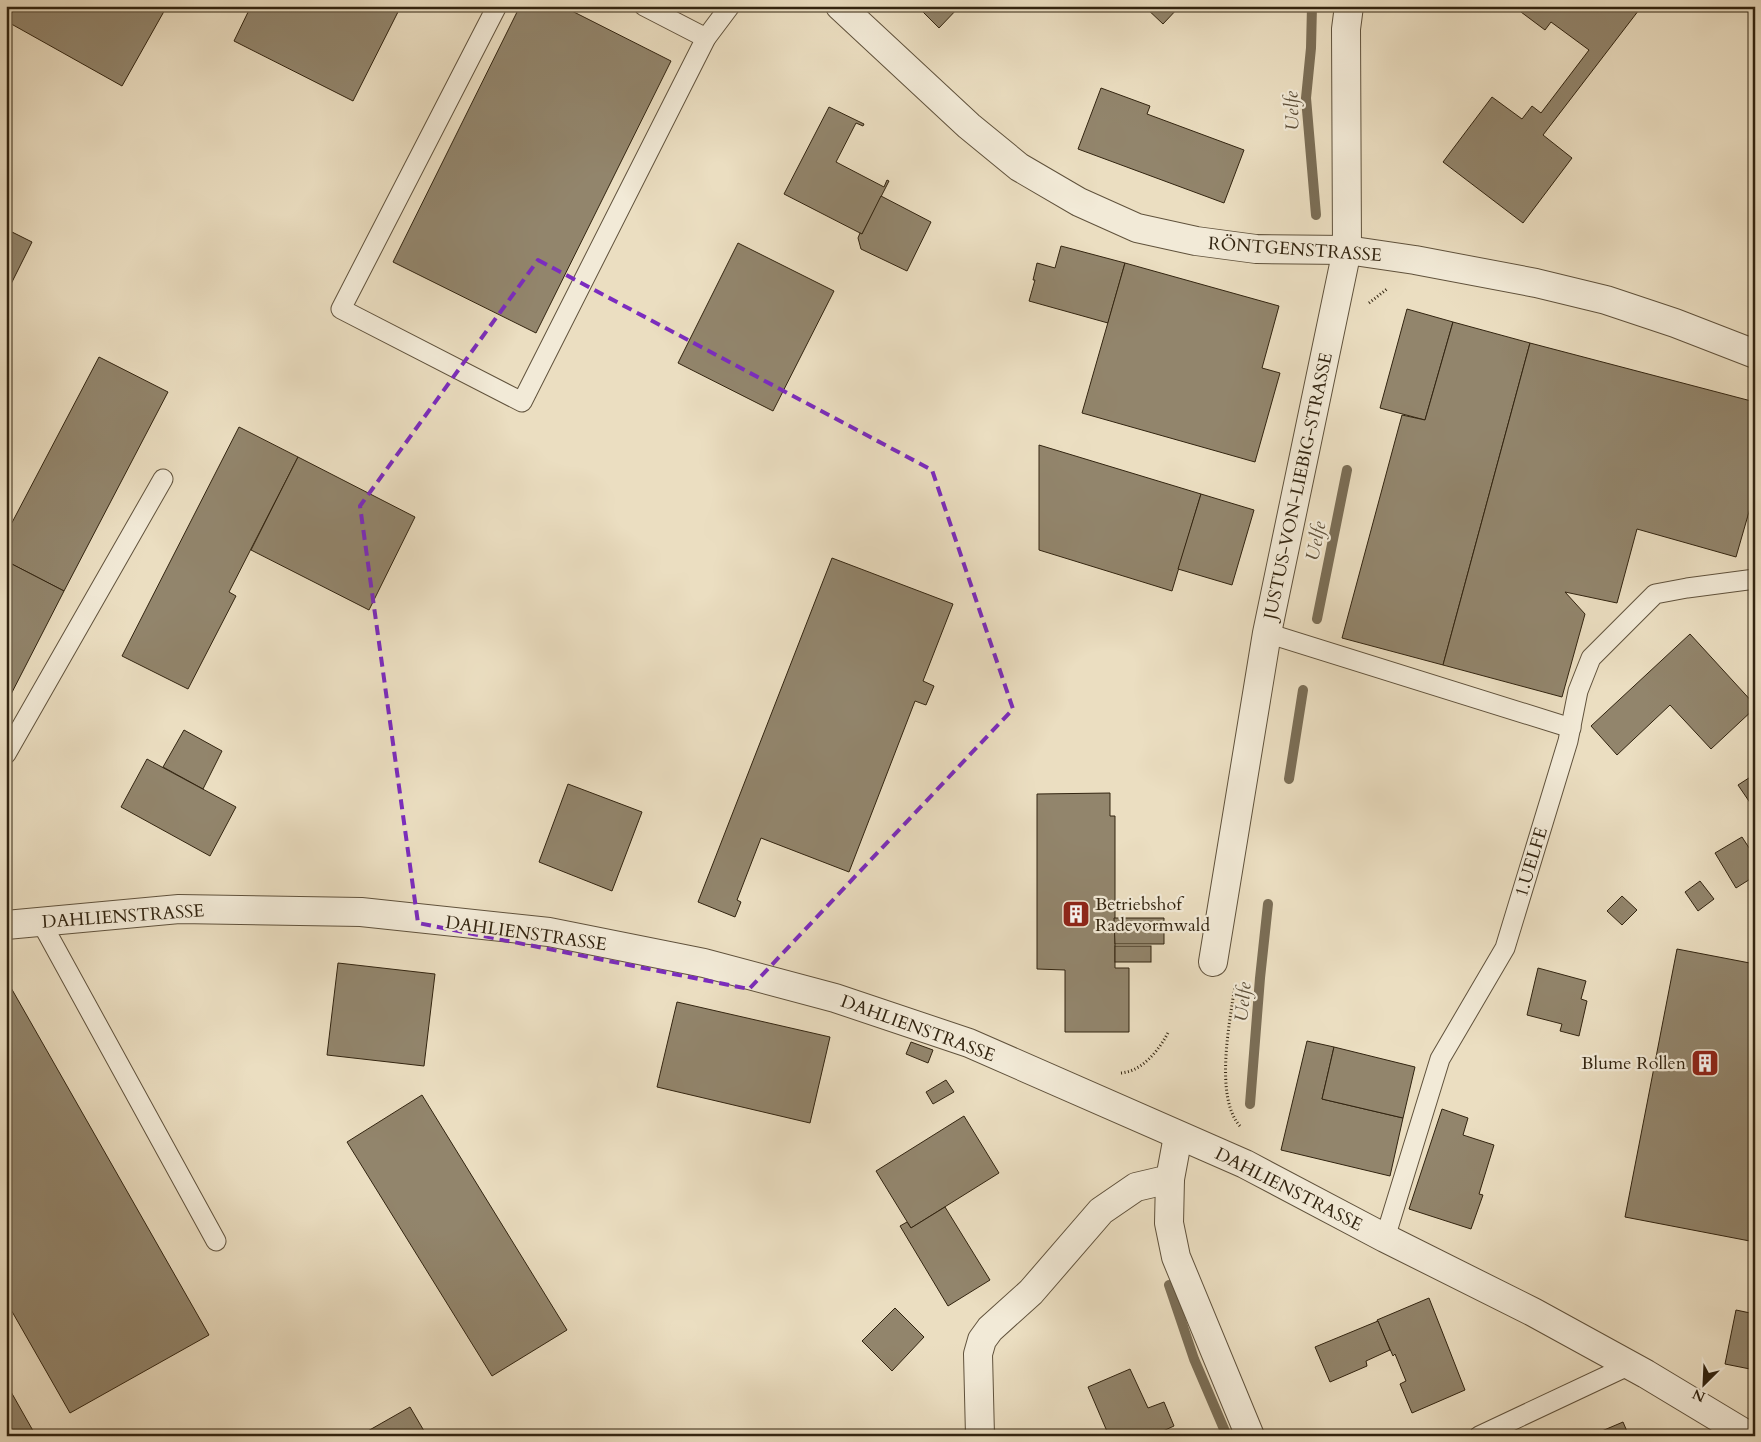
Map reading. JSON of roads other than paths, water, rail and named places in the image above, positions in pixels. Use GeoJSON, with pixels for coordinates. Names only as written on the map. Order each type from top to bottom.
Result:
{"type":"FeatureCollection","features":[{"type":"Feature","properties":{"kind":"street","name":"RÖNTGENSTRASSE"},"geometry":{"type":"LineString","coordinates":[[840,6],[969,126],[1020,167],[1079,202],[1137,228],[1196,241],[1256,249],[1347,250],[1415,260],[1536,283],[1606,300],[1675,323],[1755,354]]}},
{"type":"Feature","properties":{"kind":"street","name":"JUSTUS-VON-LIEBIG-STRASSE"},"geometry":{"type":"LineString","coordinates":[[1213,962],[1268,633],[1347,250],[1346,29],[1349,6]]}},
{"type":"Feature","properties":{"kind":"street","name":"DAHLIENSTRASSE"},"geometry":{"type":"LineString","coordinates":[[6,925],[179,909],[351,912],[549,932],[704,963],[835,998],[969,1043],[1245,1164],[1533,1312],[1630,1365],[1749,1436]]}},
{"type":"Feature","properties":{"kind":"street"},"geometry":{"type":"LineString","coordinates":[[1178,1136],[1170,1179],[1169,1223],[1176,1257],[1250,1436]]}},
{"type":"Feature","properties":{"kind":"street"},"geometry":{"type":"LineString","coordinates":[[980,1436],[978,1354],[982,1340],[990,1329],[1030,1292],[1101,1211],[1136,1187],[1170,1179]]}},
{"type":"Feature","properties":{"kind":"lane"},"geometry":{"type":"LineString","coordinates":[[497,6],[341,309],[522,402],[706,38],[730,6]]}},
{"type":"Feature","properties":{"kind":"lane"},"geometry":{"type":"LineString","coordinates":[[644,6],[706,38]]}},
{"type":"Feature","properties":{"kind":"lane"},"geometry":{"type":"LineString","coordinates":[[6,754],[163,480]]}},
{"type":"Feature","properties":{"kind":"lane","name":"1.UELFE"},"geometry":{"type":"LineString","coordinates":[[1386,1238],[1440,1059],[1505,948],[1571,728],[1578,691],[1591,658],[1655,594],[1755,579]]}},
{"type":"Feature","properties":{"kind":"lane"},"geometry":{"type":"LineString","coordinates":[[1268,633],[1571,728]]}},
{"type":"Feature","properties":{"kind":"lane"},"geometry":{"type":"LineString","coordinates":[[41,922],[216,1240]]}},
{"type":"Feature","properties":{"kind":"lane"},"geometry":{"type":"LineString","coordinates":[[1479,1436],[1630,1365]]}},
{"type":"Feature","properties":{"kind":"waterway","name":"Uelfe"},"geometry":{"type":"LineString","coordinates":[[1312,6],[1311,48],[1306,98],[1316,215]]}},
{"type":"Feature","properties":{"kind":"waterway","name":"Uelfe"},"geometry":{"type":"LineString","coordinates":[[1317,619],[1347,470]]}},
{"type":"Feature","properties":{"kind":"waterway","name":"Uelfe"},"geometry":{"type":"LineString","coordinates":[[1289,779],[1303,690]]}},
{"type":"Feature","properties":{"kind":"waterway","name":"Uelfe"},"geometry":{"type":"LineString","coordinates":[[1250,1104],[1268,904]]}},
{"type":"Feature","properties":{"kind":"waterway","name":"Uelfe"},"geometry":{"type":"LineString","coordinates":[[1169,1285],[1194,1359],[1227,1436]]}},
{"type":"Feature","properties":{"kind":"place","name":"Betriebshof Radevormwald"},"geometry":{"type":"Point","coordinates":[1076,914]}},
{"type":"Feature","properties":{"kind":"place","name":"Blume Rollen"},"geometry":{"type":"Point","coordinates":[1705,1063]}}]}
